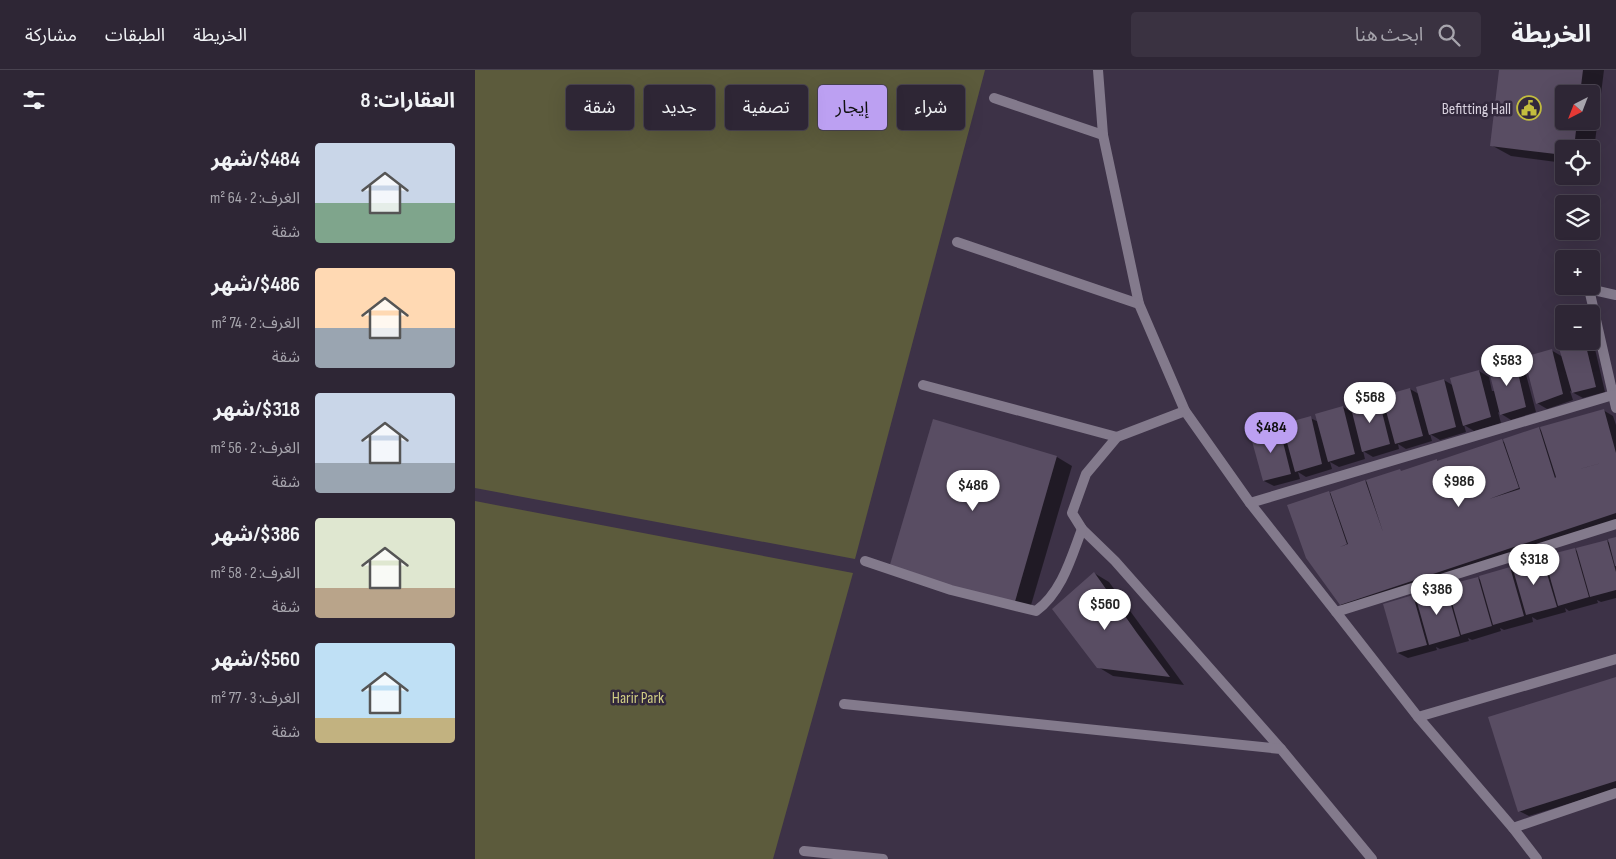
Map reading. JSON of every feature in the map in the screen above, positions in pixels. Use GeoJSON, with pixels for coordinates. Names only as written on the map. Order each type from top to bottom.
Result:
{"type":"FeatureCollection","features":[{"type":"Feature","properties":{"kind":"street"},"geometry":{"type":"LineString","coordinates":[[1098,70],[1103,135],[1139,304],[1185,411],[1250,503],[1418,718],[1513,828],[1537,859]]}},
{"type":"Feature","properties":{"kind":"street"},"geometry":{"type":"LineString","coordinates":[[994,98],[1103,135]]}},
{"type":"Feature","properties":{"kind":"street"},"geometry":{"type":"LineString","coordinates":[[957,242],[1139,304]]}},
{"type":"Feature","properties":{"kind":"street"},"geometry":{"type":"LineString","coordinates":[[1616,295],[1589,289],[1616,408]]}},
{"type":"Feature","properties":{"kind":"street"},"geometry":{"type":"LineString","coordinates":[[923,385],[1117,437]]}},
{"type":"Feature","properties":{"kind":"street"},"geometry":{"type":"LineString","coordinates":[[1250,503],[1613,395]]}},
{"type":"Feature","properties":{"kind":"street"},"geometry":{"type":"LineString","coordinates":[[1185,411],[1117,437],[1087,474],[1072,513],[1082,529],[1115,561],[1281,749],[1372,859]]}},
{"type":"Feature","properties":{"kind":"street"},"geometry":{"type":"LineString","coordinates":[[1335,612],[1616,524]]}},
{"type":"Feature","properties":{"kind":"street"},"geometry":{"type":"LineString","coordinates":[[865,561],[951,590],[1036,611],[1046,603],[1065,575],[1082,529]]}},
{"type":"Feature","properties":{"kind":"street"},"geometry":{"type":"LineString","coordinates":[[1418,718],[1616,660]]}},
{"type":"Feature","properties":{"kind":"street"},"geometry":{"type":"LineString","coordinates":[[844,704],[1281,749]]}},
{"type":"Feature","properties":{"kind":"street"},"geometry":{"type":"LineString","coordinates":[[1513,828],[1616,793]]}},
{"type":"Feature","properties":{"kind":"street"},"geometry":{"type":"LineString","coordinates":[[805,851],[883,859]]}},
{"type":"Feature","properties":{"kind":"green space"},"geometry":{"type":"Polygon","coordinates":[[[475,70],[985,70],[855,559],[475,488],[475,70]]]}},
{"type":"Feature","properties":{"kind":"green space","name":"Harir Park"},"geometry":{"type":"Polygon","coordinates":[[[475,501],[853,573],[773,859],[475,859],[475,501]]]}},
{"type":"Feature","properties":{"kind":"building","name":"Befitting Hall"},"geometry":{"type":"Polygon","coordinates":[[[1499,70],[1583,70],[1581,85],[1555,85],[1555,130],[1576,130],[1575,140],[1555,140],[1555,154],[1490,146],[1499,70]]]}},
{"type":"Feature","properties":{"kind":"building"},"geometry":{"type":"Polygon","coordinates":[[[1552,349],[1563,394],[1536,404],[1524,357],[1552,349]]]}},
{"type":"Feature","properties":{"kind":"building"},"geometry":{"type":"Polygon","coordinates":[[[1560,350],[1587,350],[1596,387],[1572,393],[1560,350]]]}},
{"type":"Feature","properties":{"kind":"building"},"geometry":{"type":"Polygon","coordinates":[[[1515,360],[1526,407],[1500,415],[1488,367],[1515,360]]]}},
{"type":"Feature","properties":{"kind":"building"},"geometry":{"type":"Polygon","coordinates":[[[1479,370],[1491,417],[1463,426],[1450,378],[1479,370]]]}},
{"type":"Feature","properties":{"kind":"building"},"geometry":{"type":"Polygon","coordinates":[[[1444,379],[1456,427],[1429,435],[1416,387],[1444,379]]]}},
{"type":"Feature","properties":{"kind":"building"},"geometry":{"type":"Polygon","coordinates":[[[1410,388],[1423,436],[1395,444],[1382,396],[1410,388]]]}},
{"type":"Feature","properties":{"kind":"building"},"geometry":{"type":"Polygon","coordinates":[[[1378,396],[1390,444],[1362,452],[1350,404],[1378,396]]]}},
{"type":"Feature","properties":{"kind":"building"},"geometry":{"type":"Polygon","coordinates":[[[1343,406],[1355,454],[1328,462],[1315,414],[1343,406]]]}},
{"type":"Feature","properties":{"kind":"building"},"geometry":{"type":"Polygon","coordinates":[[[1604,409],[1616,453],[1616,513],[1340,605],[1306,558],[1287,505],[1329,491],[1347,544],[1340,547],[1348,544],[1330,492],[1365,480],[1383,532],[1366,480],[1437,459],[1437,461],[1502,439],[1519,488],[1489,499],[1520,489],[1503,439],[1539,427],[1556,477],[1540,427],[1604,409]]]}},
{"type":"Feature","properties":{"kind":"building"},"geometry":{"type":"Polygon","coordinates":[[[1311,416],[1322,464],[1295,472],[1282,424],[1311,416]]]}},
{"type":"Feature","properties":{"kind":"building"},"geometry":{"type":"Polygon","coordinates":[[[933,419],[1057,456],[1014,605],[889,568],[933,419]]]}},
{"type":"Feature","properties":{"kind":"building"},"geometry":{"type":"Polygon","coordinates":[[[1279,426],[1291,474],[1263,481],[1250,434],[1279,426]]]}},
{"type":"Feature","properties":{"kind":"building"},"geometry":{"type":"Polygon","coordinates":[[[1616,537],[1616,566],[1615,566],[1608,539],[1616,537]]]}},
{"type":"Feature","properties":{"kind":"building"},"geometry":{"type":"Polygon","coordinates":[[[1607,540],[1616,572],[1616,590],[1590,597],[1576,548],[1607,540]]]}},
{"type":"Feature","properties":{"kind":"building"},"geometry":{"type":"Polygon","coordinates":[[[1575,548],[1589,597],[1558,606],[1544,556],[1575,548]]]}},
{"type":"Feature","properties":{"kind":"building"},"geometry":{"type":"Polygon","coordinates":[[[1542,557],[1557,607],[1526,615],[1512,566],[1542,557]]]}},
{"type":"Feature","properties":{"kind":"building"},"geometry":{"type":"Polygon","coordinates":[[[1510,567],[1524,616],[1493,625],[1479,576],[1510,567]]]}},
{"type":"Feature","properties":{"kind":"building"},"geometry":{"type":"Polygon","coordinates":[[[1094,572],[1170,677],[1097,668],[1052,609],[1094,572]]]}},
{"type":"Feature","properties":{"kind":"building"},"geometry":{"type":"Polygon","coordinates":[[[1478,577],[1492,626],[1461,635],[1447,585],[1478,577]]]}},
{"type":"Feature","properties":{"kind":"building"},"geometry":{"type":"Polygon","coordinates":[[[1446,587],[1460,636],[1429,645],[1415,595],[1446,587]]]}},
{"type":"Feature","properties":{"kind":"building"},"geometry":{"type":"Polygon","coordinates":[[[1413,595],[1427,645],[1397,653],[1383,604],[1413,595]]]}},
{"type":"Feature","properties":{"kind":"building"},"geometry":{"type":"Polygon","coordinates":[[[1616,677],[1616,781],[1518,812],[1488,717],[1616,677]]]}},
{"type":"Feature","properties":{"kind":"place","name":"Befitting Hall"},"geometry":{"type":"Point","coordinates":[1529,108]}}]}
